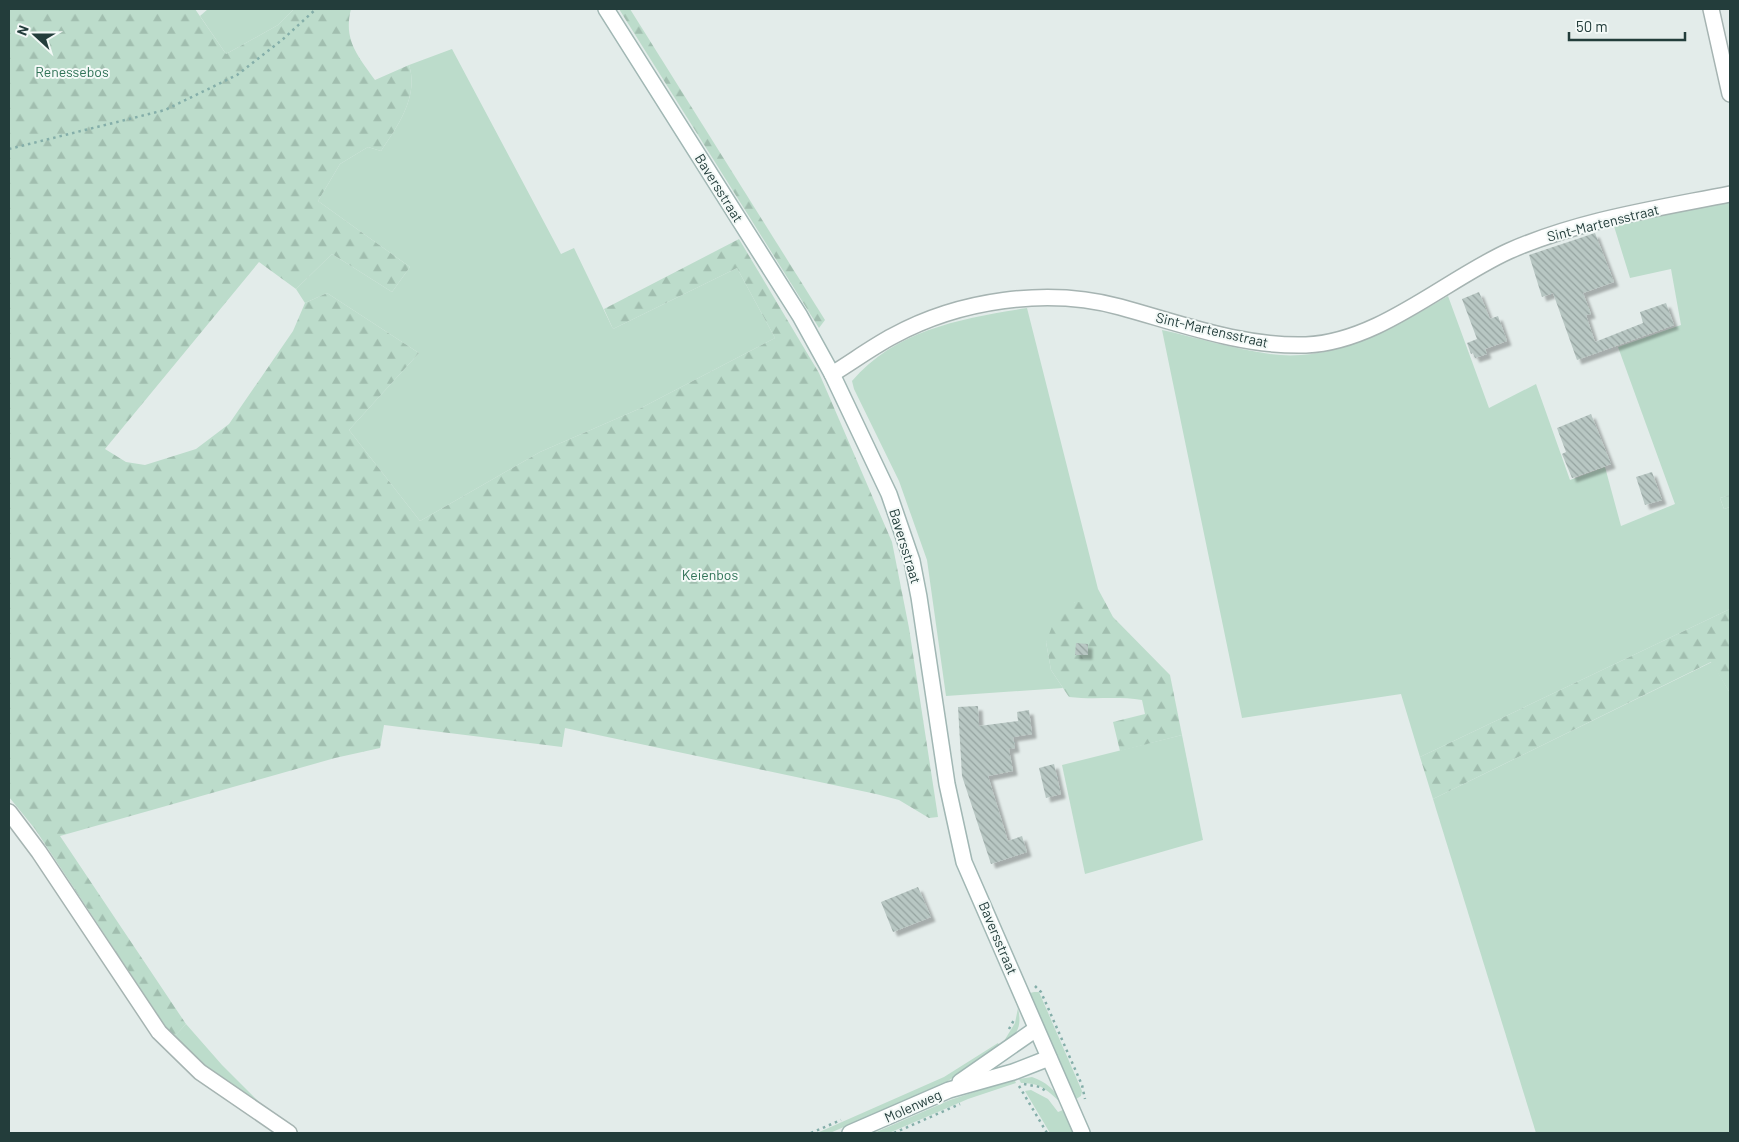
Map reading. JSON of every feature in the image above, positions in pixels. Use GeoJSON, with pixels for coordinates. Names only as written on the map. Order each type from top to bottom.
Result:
{"type":"FeatureCollection","features":[{"type":"Feature","properties":{"kind":"main road","name":"Baversstraat"},"geometry":{"type":"LineString","coordinates":[[606,9],[800,316],[832,374],[889,494],[902,530],[919,597],[947,784],[964,862],[1082,1133]]}},
{"type":"Feature","properties":{"kind":"main road"},"geometry":{"type":"LineString","coordinates":[[1711,9],[1730,94]]}},
{"type":"Feature","properties":{"kind":"main road","name":"Sint-Martensstraat"},"geometry":{"type":"LineString","coordinates":[[832,374],[893,336],[942,314],[997,302],[1027,298],[1081,299],[1259,344],[1308,345],[1329,342],[1368,329],[1400,314],[1506,252],[1555,232],[1611,218],[1730,194]]}},
{"type":"Feature","properties":{"kind":"main road"},"geometry":{"type":"LineString","coordinates":[[9,812],[39,852],[159,1032],[200,1072],[289,1133]]}},
{"type":"Feature","properties":{"kind":"main road","name":"Molenweg"},"geometry":{"type":"LineString","coordinates":[[949,1090],[1036,1029]]}},
{"type":"Feature","properties":{"kind":"main road","name":"Molenweg"},"geometry":{"type":"LineString","coordinates":[[850,1133],[949,1090],[1013,1072],[1049,1058]]}},
{"type":"Feature","properties":{"kind":"path"},"geometry":{"type":"LineString","coordinates":[[9,149],[165,110],[237,75],[282,40],[316,9]]}},
{"type":"Feature","properties":{"kind":"path"},"geometry":{"type":"LineString","coordinates":[[1038,988],[1082,1085],[1085,1097]]}},
{"type":"Feature","properties":{"kind":"path"},"geometry":{"type":"LineString","coordinates":[[1008,1032],[1015,1013]]}},
{"type":"Feature","properties":{"kind":"path"},"geometry":{"type":"LineString","coordinates":[[1010,1087],[1018,1084],[1040,1087],[1052,1096]]}},
{"type":"Feature","properties":{"kind":"path"},"geometry":{"type":"LineString","coordinates":[[1018,1084],[1047,1133]]}},
{"type":"Feature","properties":{"kind":"path"},"geometry":{"type":"LineString","coordinates":[[894,1133],[962,1103]]}},
{"type":"Feature","properties":{"kind":"path"},"geometry":{"type":"LineString","coordinates":[[811,1133],[844,1118]]}},
{"type":"Feature","properties":{"kind":"green space","name":"Keienbos"},"geometry":{"type":"Polygon","coordinates":[[[9,9],[195,9],[226,54],[278,25],[294,9],[351,9],[349,30],[351,39],[358,55],[375,80],[409,65],[411,88],[409,99],[400,121],[381,151],[368,147],[340,164],[318,201],[410,267],[392,292],[332,254],[296,289],[259,262],[105,449],[126,462],[145,465],[196,449],[229,424],[293,331],[305,303],[327,293],[419,353],[349,430],[420,521],[540,452],[641,408],[775,338],[737,268],[613,329],[604,309],[739,239],[819,373],[892,542],[909,628],[938,817],[929,818],[899,800],[876,794],[565,728],[562,747],[384,725],[380,748],[335,758],[60,836],[186,1024],[173,1038],[35,829],[9,797],[9,9]]]}},
{"type":"Feature","properties":{"kind":"green space"},"geometry":{"type":"Polygon","coordinates":[[[208,9],[294,9],[278,25],[226,54],[200,16],[208,9]]]}},
{"type":"Feature","properties":{"kind":"green space"},"geometry":{"type":"Polygon","coordinates":[[[619,9],[630,9],[825,320],[819,328],[619,9]]]}},
{"type":"Feature","properties":{"kind":"green space"},"geometry":{"type":"Polygon","coordinates":[[[452,49],[561,254],[574,248],[613,329],[737,268],[775,338],[641,408],[540,452],[420,521],[349,430],[419,353],[327,293],[305,303],[296,289],[332,254],[392,292],[410,267],[318,201],[340,164],[368,147],[381,151],[400,121],[409,99],[411,77],[409,65],[452,49]]]}},
{"type":"Feature","properties":{"kind":"green space"},"geometry":{"type":"Polygon","coordinates":[[[1730,202],[1730,495],[1720,498],[1724,509],[1730,507],[1730,609],[1420,757],[1401,694],[1242,718],[1162,330],[1256,352],[1294,355],[1318,353],[1364,340],[1448,296],[1489,408],[1536,384],[1570,480],[1605,467],[1621,526],[1675,504],[1618,347],[1681,325],[1671,269],[1630,278],[1613,223],[1730,202]]]}},
{"type":"Feature","properties":{"kind":"green space"},"geometry":{"type":"Polygon","coordinates":[[[1027,308],[1098,589],[1105,602],[1075,602],[1046,642],[1051,670],[1063,688],[946,696],[927,560],[899,481],[854,389],[852,381],[870,363],[889,349],[910,338],[932,329],[979,316],[1027,308]]]}},
{"type":"Feature","properties":{"kind":"green space"},"geometry":{"type":"Polygon","coordinates":[[[1730,495],[1730,507],[1724,509],[1720,498],[1730,495]]]}},
{"type":"Feature","properties":{"kind":"green space"},"geometry":{"type":"Polygon","coordinates":[[[1075,602],[1105,602],[1113,617],[1170,675],[1182,735],[1120,751],[1113,722],[1145,714],[1142,700],[1069,697],[1051,670],[1046,642],[1057,614],[1075,602]]]}},
{"type":"Feature","properties":{"kind":"green space"},"geometry":{"type":"Polygon","coordinates":[[[1730,609],[1730,693],[1711,662],[1433,799],[1420,757],[1730,609]]]}},
{"type":"Feature","properties":{"kind":"green space"},"geometry":{"type":"Polygon","coordinates":[[[1712,662],[1730,693],[1730,1133],[1536,1133],[1433,799],[1712,662]]]}},
{"type":"Feature","properties":{"kind":"green space"},"geometry":{"type":"Polygon","coordinates":[[[1182,735],[1203,840],[1085,874],[1062,765],[1182,735]]]}},
{"type":"Feature","properties":{"kind":"green space"},"geometry":{"type":"Polygon","coordinates":[[[1039,992],[1082,1091],[1081,1096],[1076,1099],[1030,993],[1039,992]]]}},
{"type":"Feature","properties":{"kind":"green space"},"geometry":{"type":"Polygon","coordinates":[[[1018,1008],[1018,1029],[1005,1045],[1004,1041],[1015,1023],[1018,1008]]]}},
{"type":"Feature","properties":{"kind":"green space"},"geometry":{"type":"Polygon","coordinates":[[[186,1024],[222,1065],[273,1116],[206,1070],[173,1038],[186,1024]]]}},
{"type":"Feature","properties":{"kind":"green space"},"geometry":{"type":"Polygon","coordinates":[[[998,1043],[1001,1048],[943,1084],[830,1133],[817,1133],[944,1077],[998,1043]]]}},
{"type":"Feature","properties":{"kind":"green space"},"geometry":{"type":"Polygon","coordinates":[[[1032,1077],[1050,1087],[1061,1103],[1043,1088],[1033,1084],[1021,1083],[1019,1079],[1032,1077]]]}},
{"type":"Feature","properties":{"kind":"green space"},"geometry":{"type":"Polygon","coordinates":[[[1014,1079],[1016,1083],[968,1099],[889,1133],[874,1133],[950,1100],[1014,1079]]]}},
{"type":"Feature","properties":{"kind":"green space"},"geometry":{"type":"Polygon","coordinates":[[[1031,1090],[1048,1099],[1058,1112],[1063,1110],[1073,1133],[1050,1133],[1025,1091],[1031,1090]]]}},
{"type":"Feature","properties":{"kind":"building"},"geometry":{"type":"Polygon","coordinates":[[[1595,233],[1614,282],[1583,293],[1591,314],[1586,315],[1595,342],[1643,323],[1640,312],[1666,303],[1674,325],[1577,360],[1553,293],[1542,297],[1529,255],[1595,233]]]}},
{"type":"Feature","properties":{"kind":"building"},"geometry":{"type":"Polygon","coordinates":[[[1479,292],[1490,319],[1498,316],[1507,341],[1485,349],[1487,354],[1475,358],[1473,353],[1471,354],[1467,343],[1477,339],[1462,299],[1479,292]]]}},
{"type":"Feature","properties":{"kind":"building"},"geometry":{"type":"Polygon","coordinates":[[[1591,414],[1611,464],[1572,478],[1562,454],[1566,452],[1557,428],[1591,414]]]}},
{"type":"Feature","properties":{"kind":"building"},"geometry":{"type":"Polygon","coordinates":[[[1652,472],[1662,500],[1645,505],[1636,477],[1652,472]]]}},
{"type":"Feature","properties":{"kind":"building"},"geometry":{"type":"Polygon","coordinates":[[[1076,643],[1088,644],[1088,655],[1075,655],[1076,643]]]}},
{"type":"Feature","properties":{"kind":"building"},"geometry":{"type":"Polygon","coordinates":[[[978,706],[979,726],[1018,721],[1017,712],[1029,710],[1032,734],[1013,737],[1015,748],[1009,749],[1013,771],[988,776],[1008,841],[1022,836],[1027,852],[991,864],[962,776],[958,707],[978,706]]]}},
{"type":"Feature","properties":{"kind":"building"},"geometry":{"type":"Polygon","coordinates":[[[1054,764],[1061,794],[1046,798],[1039,768],[1054,764]]]}},
{"type":"Feature","properties":{"kind":"building"},"geometry":{"type":"Polygon","coordinates":[[[918,887],[931,917],[893,932],[881,902],[918,887]]]}},
{"type":"Feature","properties":{"kind":"park label","name":"Renessebos"},"geometry":{"type":"Point","coordinates":[72,72]}}]}
